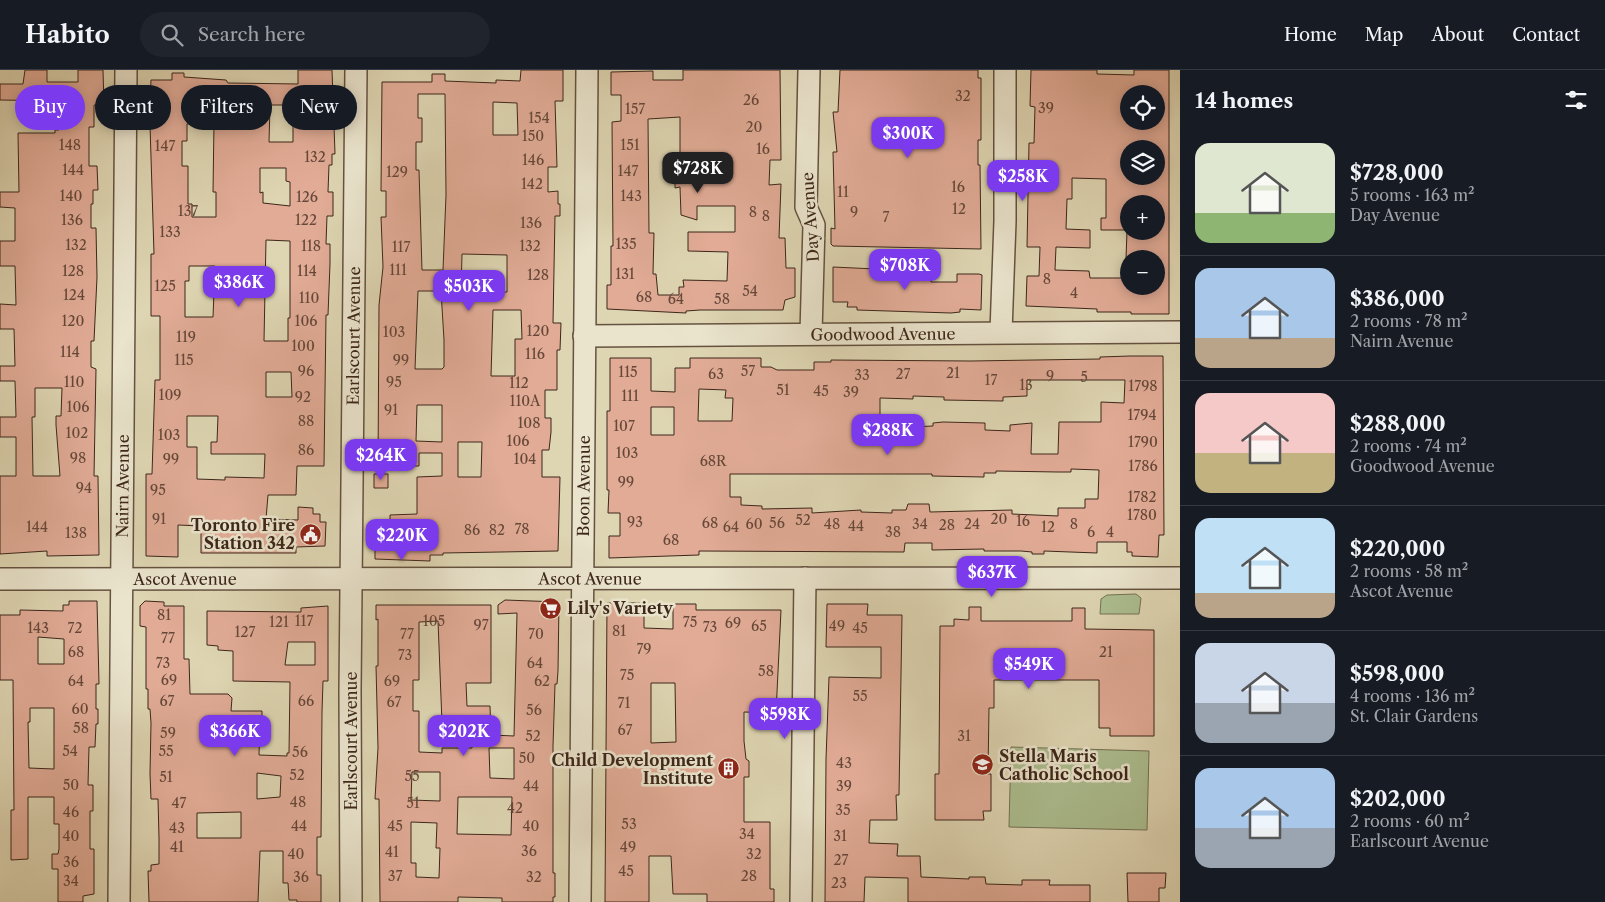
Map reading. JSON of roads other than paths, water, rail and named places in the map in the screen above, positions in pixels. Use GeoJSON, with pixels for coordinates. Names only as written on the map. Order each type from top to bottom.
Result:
{"type":"FeatureCollection","features":[{"type":"Feature","properties":{"kind":"street","name":"Nairn Avenue"},"geometry":{"type":"LineString","coordinates":[[119,902],[126,70]]}},
{"type":"Feature","properties":{"kind":"street","name":"Earlscourt Avenue"},"geometry":{"type":"LineString","coordinates":[[351,902],[356,70]]}},
{"type":"Feature","properties":{"kind":"street","name":"Boon Avenue"},"geometry":{"type":"LineString","coordinates":[[580,902],[587,70]]}},
{"type":"Feature","properties":{"kind":"street","name":"Day Avenue"},"geometry":{"type":"LineString","coordinates":[[808,70],[806,207],[814,225],[811,333]]}},
{"type":"Feature","properties":{"kind":"street"},"geometry":{"type":"LineString","coordinates":[[1001,332],[1005,221],[1005,70]]}},
{"type":"Feature","properties":{"kind":"street","name":"Goodwood Avenue"},"geometry":{"type":"LineString","coordinates":[[584,336],[1180,332]]}},
{"type":"Feature","properties":{"kind":"street","name":"Ascot Avenue"},"geometry":{"type":"LineString","coordinates":[[0,579],[805,578],[908,580],[1180,578]]}},
{"type":"Feature","properties":{"kind":"street"},"geometry":{"type":"LineString","coordinates":[[801,902],[805,578]]}},
{"type":"Feature","properties":{"kind":"place","name":"Toronto Fire Station 342"},"geometry":{"type":"Point","coordinates":[311,534]}},
{"type":"Feature","properties":{"kind":"place","name":"Lily's Variety"},"geometry":{"type":"Point","coordinates":[551,608]}},
{"type":"Feature","properties":{"kind":"place","name":"Stella Maris Catholic School"},"geometry":{"type":"Point","coordinates":[983,765]}},
{"type":"Feature","properties":{"kind":"place","name":"Child Development Institute"},"geometry":{"type":"Point","coordinates":[729,769]}}]}
